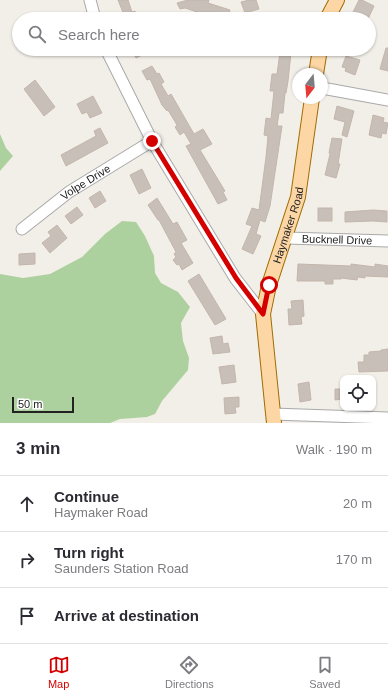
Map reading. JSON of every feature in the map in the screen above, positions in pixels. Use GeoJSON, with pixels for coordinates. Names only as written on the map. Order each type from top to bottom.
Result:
{"type":"FeatureCollection","features":[{"type":"Feature","properties":{"kind":"main road"},"geometry":{"type":"LineString","coordinates":[[330,12],[337,0]]}},
{"type":"Feature","properties":{"kind":"main road"},"geometry":{"type":"LineString","coordinates":[[317,68],[319,56]]}},
{"type":"Feature","properties":{"kind":"main road","name":"Haymaker Road"},"geometry":{"type":"LineString","coordinates":[[274,419],[263,314],[269,285],[286,238],[298,197],[311,104]]}},
{"type":"Feature","properties":{"kind":"street"},"geometry":{"type":"LineString","coordinates":[[90,0],[93,12]]}},
{"type":"Feature","properties":{"kind":"street"},"geometry":{"type":"LineString","coordinates":[[110,56],[152,141],[236,278],[263,314]]}},
{"type":"Feature","properties":{"kind":"street"},"geometry":{"type":"LineString","coordinates":[[328,89],[388,100]]}},
{"type":"Feature","properties":{"kind":"street","name":"Volpe Drive"},"geometry":{"type":"LineString","coordinates":[[22,229],[68,192],[152,141]]}},
{"type":"Feature","properties":{"kind":"street","name":"Bucknell Drive"},"geometry":{"type":"LineString","coordinates":[[286,238],[388,241]]}},
{"type":"Feature","properties":{"kind":"street"},"geometry":{"type":"LineString","coordinates":[[274,419],[388,418]]}},
{"type":"Feature","properties":{"kind":"green space"},"geometry":{"type":"Polygon","coordinates":[[[0,134],[6,148],[13,156],[0,171],[0,134]]]}},
{"type":"Feature","properties":{"kind":"green space"},"geometry":{"type":"Polygon","coordinates":[[[122,221],[136,222],[145,236],[154,256],[155,273],[161,283],[178,292],[190,307],[181,323],[183,341],[189,358],[188,370],[162,401],[155,414],[147,417],[120,419],[110,423],[0,423],[0,274],[23,278],[50,274],[82,257],[105,234],[122,221]]]}},
{"type":"Feature","properties":{"kind":"building"},"geometry":{"type":"Polygon","coordinates":[[[118,0],[128,0],[132,12],[123,12],[118,0]]]}},
{"type":"Feature","properties":{"kind":"building"},"geometry":{"type":"Polygon","coordinates":[[[188,0],[209,0],[208,3],[230,10],[229,12],[197,12],[185,8],[180,9],[177,3],[188,0]]]}},
{"type":"Feature","properties":{"kind":"building"},"geometry":{"type":"Polygon","coordinates":[[[256,0],[259,9],[245,12],[241,2],[256,0]]]}},
{"type":"Feature","properties":{"kind":"building"},"geometry":{"type":"Polygon","coordinates":[[[359,0],[374,6],[371,12],[353,12],[359,0]]]}},
{"type":"Feature","properties":{"kind":"building"},"geometry":{"type":"Polygon","coordinates":[[[386,48],[388,48],[388,71],[380,69],[386,48]]]}},
{"type":"Feature","properties":{"kind":"building"},"geometry":{"type":"Polygon","coordinates":[[[279,56],[291,56],[283,113],[279,113],[277,126],[282,126],[270,206],[265,222],[260,220],[256,234],[261,236],[253,254],[242,249],[252,226],[246,224],[252,208],[259,210],[268,136],[264,135],[266,118],[271,119],[274,91],[270,91],[272,74],[277,74],[279,56]]]}},
{"type":"Feature","properties":{"kind":"building"},"geometry":{"type":"Polygon","coordinates":[[[346,56],[360,60],[355,75],[345,71],[346,68],[342,67],[346,56]]]}},
{"type":"Feature","properties":{"kind":"building"},"geometry":{"type":"Polygon","coordinates":[[[152,66],[157,74],[159,73],[164,82],[161,84],[168,96],[171,94],[194,134],[203,129],[212,144],[200,150],[225,191],[223,192],[227,200],[218,204],[186,146],[191,144],[184,132],[180,135],[175,127],[177,125],[168,110],[167,111],[162,105],[150,79],[147,80],[142,71],[152,66]]]}},
{"type":"Feature","properties":{"kind":"building"},"geometry":{"type":"Polygon","coordinates":[[[35,80],[55,107],[44,116],[24,89],[35,80]]]}},
{"type":"Feature","properties":{"kind":"building"},"geometry":{"type":"Polygon","coordinates":[[[93,96],[102,113],[90,118],[87,112],[82,114],[77,104],[93,96]]]}},
{"type":"Feature","properties":{"kind":"building"},"geometry":{"type":"Polygon","coordinates":[[[337,106],[354,111],[347,137],[342,135],[345,122],[334,119],[337,106]]]}},
{"type":"Feature","properties":{"kind":"building"},"geometry":{"type":"Polygon","coordinates":[[[373,115],[384,118],[383,122],[388,123],[386,134],[382,133],[381,138],[369,135],[373,115]]]}},
{"type":"Feature","properties":{"kind":"building"},"geometry":{"type":"Polygon","coordinates":[[[100,128],[108,143],[66,166],[61,155],[96,136],[94,131],[100,128]]]}},
{"type":"Feature","properties":{"kind":"building"},"geometry":{"type":"Polygon","coordinates":[[[332,138],[342,139],[338,164],[340,164],[336,178],[325,175],[332,138]]]}},
{"type":"Feature","properties":{"kind":"building"},"geometry":{"type":"Polygon","coordinates":[[[142,169],[151,188],[139,194],[130,175],[142,169]]]}},
{"type":"Feature","properties":{"kind":"building"},"geometry":{"type":"Polygon","coordinates":[[[100,191],[106,201],[95,208],[89,198],[100,191]]]}},
{"type":"Feature","properties":{"kind":"building"},"geometry":{"type":"Polygon","coordinates":[[[157,198],[173,224],[177,222],[187,240],[181,243],[193,263],[182,270],[179,264],[177,265],[173,260],[176,257],[174,254],[176,252],[159,220],[148,205],[157,198]]]}},
{"type":"Feature","properties":{"kind":"building"},"geometry":{"type":"Polygon","coordinates":[[[77,207],[83,215],[71,224],[65,216],[77,207]]]}},
{"type":"Feature","properties":{"kind":"building"},"geometry":{"type":"Polygon","coordinates":[[[318,208],[332,208],[332,221],[318,221],[318,208]]]}},
{"type":"Feature","properties":{"kind":"building"},"geometry":{"type":"Polygon","coordinates":[[[373,210],[387,211],[387,222],[345,222],[345,212],[373,210]]]}},
{"type":"Feature","properties":{"kind":"building"},"geometry":{"type":"Polygon","coordinates":[[[57,225],[67,238],[50,253],[42,243],[51,236],[48,232],[57,225]]]}},
{"type":"Feature","properties":{"kind":"building"},"geometry":{"type":"Polygon","coordinates":[[[35,253],[35,264],[19,265],[19,254],[35,253]]]}},
{"type":"Feature","properties":{"kind":"building"},"geometry":{"type":"Polygon","coordinates":[[[298,264],[351,266],[351,264],[375,267],[375,264],[388,266],[388,277],[365,276],[365,278],[358,277],[357,280],[341,278],[333,279],[333,284],[325,284],[325,281],[297,281],[298,264]]]}},
{"type":"Feature","properties":{"kind":"building"},"geometry":{"type":"Polygon","coordinates":[[[199,274],[226,319],[215,325],[188,281],[199,274]]]}},
{"type":"Feature","properties":{"kind":"building"},"geometry":{"type":"Polygon","coordinates":[[[303,300],[304,316],[301,317],[302,324],[289,325],[288,309],[292,309],[291,301],[303,300]]]}},
{"type":"Feature","properties":{"kind":"building"},"geometry":{"type":"Polygon","coordinates":[[[222,336],[223,344],[228,343],[230,352],[213,354],[210,338],[222,336]]]}},
{"type":"Feature","properties":{"kind":"building"},"geometry":{"type":"Polygon","coordinates":[[[388,349],[388,371],[359,372],[358,362],[364,362],[364,355],[369,355],[369,352],[388,349]]]}},
{"type":"Feature","properties":{"kind":"building"},"geometry":{"type":"Polygon","coordinates":[[[234,365],[236,382],[222,384],[219,367],[234,365]]]}},
{"type":"Feature","properties":{"kind":"building"},"geometry":{"type":"Polygon","coordinates":[[[309,382],[311,400],[300,402],[298,384],[309,382]]]}},
{"type":"Feature","properties":{"kind":"building"},"geometry":{"type":"Polygon","coordinates":[[[335,389],[340,389],[340,399],[335,400],[335,389]]]}},
{"type":"Feature","properties":{"kind":"building"},"geometry":{"type":"Polygon","coordinates":[[[239,397],[239,407],[235,407],[236,413],[225,414],[224,398],[239,397]]]}},
{"type":"Feature","properties":{"kind":"route"},"geometry":{"type":"LineString","coordinates":[[152,141],[236,278],[263,314],[269,285]]}}]}
